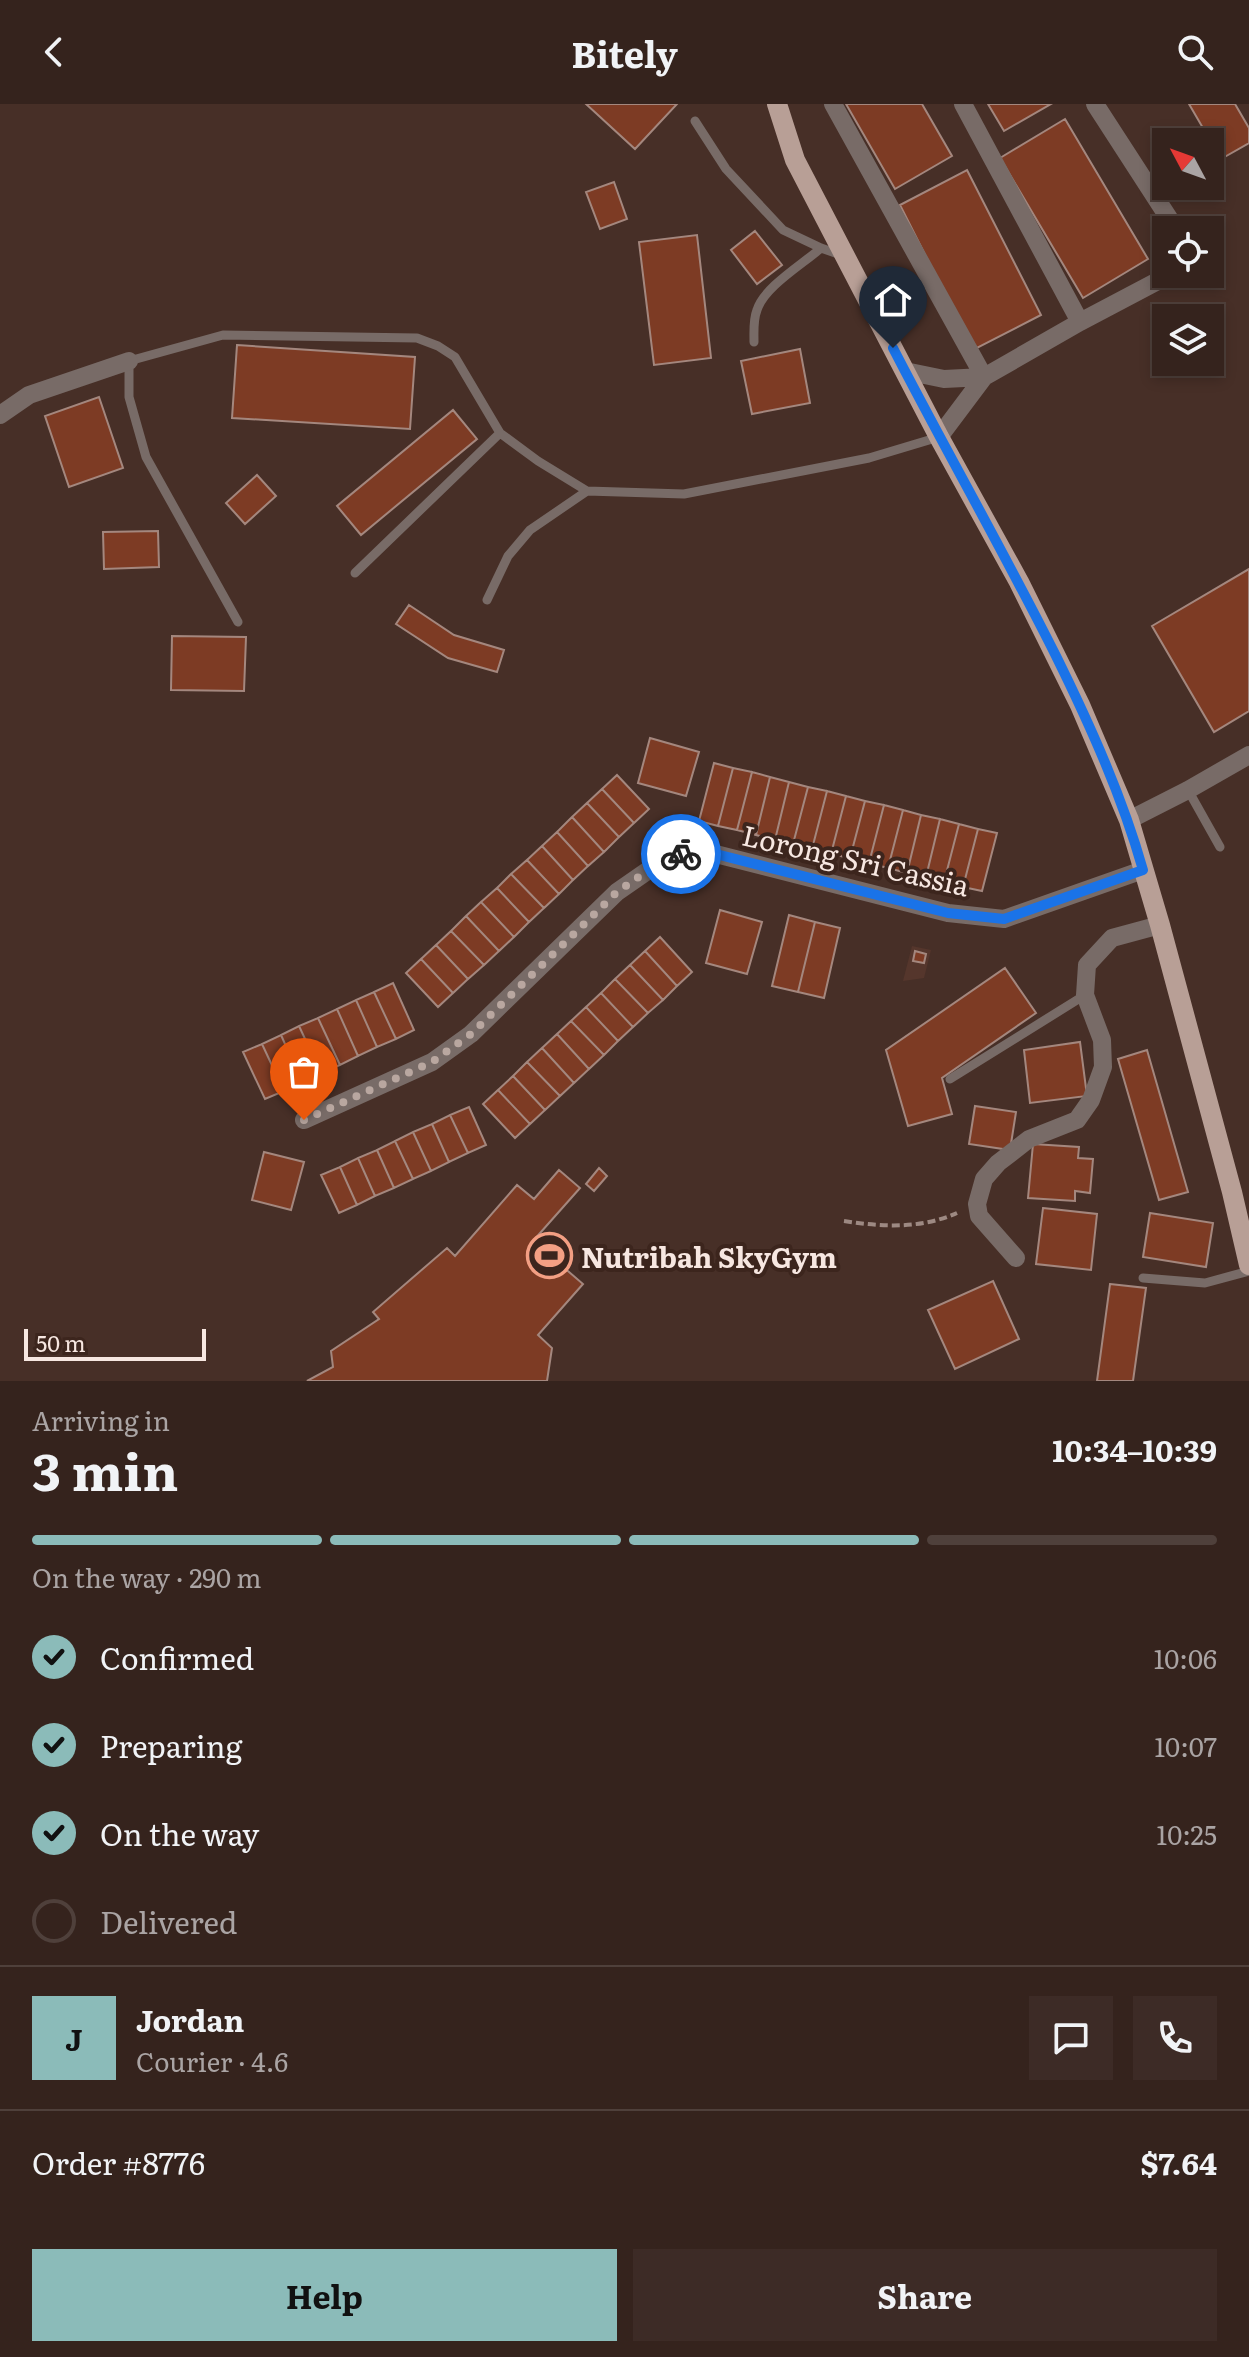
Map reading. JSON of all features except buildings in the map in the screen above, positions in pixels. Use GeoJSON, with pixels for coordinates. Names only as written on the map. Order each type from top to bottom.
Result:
{"type":"FeatureCollection","features":[{"type":"Feature","properties":{"kind":"main road"},"geometry":{"type":"LineString","coordinates":[[777,104],[795,160],[939,437],[1026,596],[1080,705],[1129,820],[1232,1192],[1249,1268]]}},
{"type":"Feature","properties":{"kind":"street"},"geometry":{"type":"LineString","coordinates":[[833,104],[984,377]]}},
{"type":"Feature","properties":{"kind":"street"},"geometry":{"type":"LineString","coordinates":[[963,104],[1080,322]]}},
{"type":"Feature","properties":{"kind":"street"},"geometry":{"type":"LineString","coordinates":[[1095,104],[1167,216]]}},
{"type":"Feature","properties":{"kind":"street"},"geometry":{"type":"LineString","coordinates":[[939,437],[984,377],[1152,284]]}},
{"type":"Feature","properties":{"kind":"street"},"geometry":{"type":"LineString","coordinates":[[0,415],[29,395],[129,361]]}},
{"type":"Feature","properties":{"kind":"street"},"geometry":{"type":"LineString","coordinates":[[905,371],[944,379],[984,377]]}},
{"type":"Feature","properties":{"kind":"street"},"geometry":{"type":"LineString","coordinates":[[1129,820],[1249,755]]}},
{"type":"Feature","properties":{"kind":"street","name":"Lorong Sri Cassia"},"geometry":{"type":"LineString","coordinates":[[304,1120],[432,1062],[471,1034],[617,892],[666,858],[700,850],[948,913],[1004,919],[1143,870]]}},
{"type":"Feature","properties":{"kind":"street"},"geometry":{"type":"LineString","coordinates":[[1016,1258],[979,1216],[977,1204],[984,1179],[998,1163],[1029,1139],[1077,1120],[1091,1100],[1103,1067],[1102,1040],[1085,995],[1087,965],[1112,938],[1160,925]]}},
{"type":"Feature","properties":{"kind":"lane"},"geometry":{"type":"LineString","coordinates":[[695,121],[726,169],[783,230],[845,256]]}},
{"type":"Feature","properties":{"kind":"lane"},"geometry":{"type":"LineString","coordinates":[[754,342],[757,308],[765,294],[821,248]]}},
{"type":"Feature","properties":{"kind":"lane"},"geometry":{"type":"LineString","coordinates":[[238,622],[146,457],[129,397],[129,361],[223,335],[417,338],[455,357],[500,433],[587,491],[684,494],[869,458],[939,437]]}},
{"type":"Feature","properties":{"kind":"lane"},"geometry":{"type":"LineString","coordinates":[[355,573],[500,433]]}},
{"type":"Feature","properties":{"kind":"lane"},"geometry":{"type":"LineString","coordinates":[[487,600],[508,556],[530,530],[587,491]]}},
{"type":"Feature","properties":{"kind":"lane"},"geometry":{"type":"LineString","coordinates":[[1188,790],[1220,847]]}},
{"type":"Feature","properties":{"kind":"lane"},"geometry":{"type":"LineString","coordinates":[[950,1079],[1085,995]]}},
{"type":"Feature","properties":{"kind":"lane"},"geometry":{"type":"LineString","coordinates":[[1143,1278],[1205,1283],[1249,1268]]}},
{"type":"Feature","properties":{"kind":"path"},"geometry":{"type":"LineString","coordinates":[[844,1221],[874,1226],[917,1225],[940,1221],[977,1204]]}},
{"type":"Feature","properties":{"kind":"shaded area"},"geometry":{"type":"Polygon","coordinates":[[[912,946],[931,950],[924,978],[903,981],[912,946]]]}},
{"type":"Feature","properties":{"kind":"way so far"},"geometry":{"type":"LineString","coordinates":[[304,1120],[432,1062],[471,1034],[617,892],[666,858],[681,854]]}},
{"type":"Feature","properties":{"kind":"place","name":"Nutribah SkyGym"},"geometry":{"type":"Point","coordinates":[550,1256]}},
{"type":"Feature","properties":{"kind":"route"},"geometry":{"type":"LineString","coordinates":[[681,854],[700,850],[948,913],[1004,919],[1143,870],[1129,820],[1080,705],[1019,582],[893,348]]}}]}
